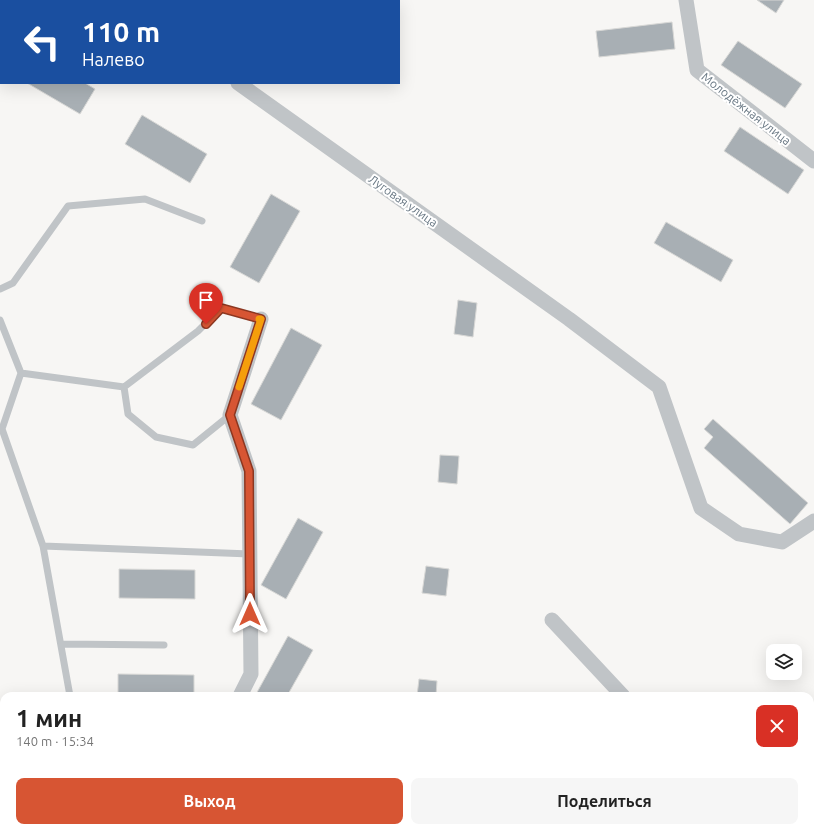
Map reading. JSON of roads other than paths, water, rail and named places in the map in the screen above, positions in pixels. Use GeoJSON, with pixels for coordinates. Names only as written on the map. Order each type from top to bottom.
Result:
{"type":"FeatureCollection","features":[{"type":"Feature","properties":{"kind":"street","name":"Молодёжная улица"},"geometry":{"type":"LineString","coordinates":[[686,0],[697,70],[814,161]]}},
{"type":"Feature","properties":{"kind":"street","name":"Луговая улица"},"geometry":{"type":"LineString","coordinates":[[239,84],[569,319],[659,387],[701,508],[739,534],[782,542],[814,521]]}},
{"type":"Feature","properties":{"kind":"street"},"geometry":{"type":"LineString","coordinates":[[242,692],[251,674],[249,471],[230,415],[261,319]]}},
{"type":"Feature","properties":{"kind":"street"},"geometry":{"type":"LineString","coordinates":[[552,620],[619,692]]}},
{"type":"Feature","properties":{"kind":"lane"},"geometry":{"type":"LineString","coordinates":[[0,289],[13,283],[68,206],[145,199],[202,221]]}},
{"type":"Feature","properties":{"kind":"lane"},"geometry":{"type":"LineString","coordinates":[[21,373],[124,387],[198,331],[221,308],[261,319]]}},
{"type":"Feature","properties":{"kind":"lane"},"geometry":{"type":"LineString","coordinates":[[0,320],[21,373],[2,429],[43,546],[69,692]]}},
{"type":"Feature","properties":{"kind":"lane"},"geometry":{"type":"LineString","coordinates":[[124,387],[128,414],[156,437],[193,445],[230,415]]}},
{"type":"Feature","properties":{"kind":"lane"},"geometry":{"type":"LineString","coordinates":[[43,546],[250,554]]}},
{"type":"Feature","properties":{"kind":"lane"},"geometry":{"type":"LineString","coordinates":[[61,644],[164,645]]}}]}
